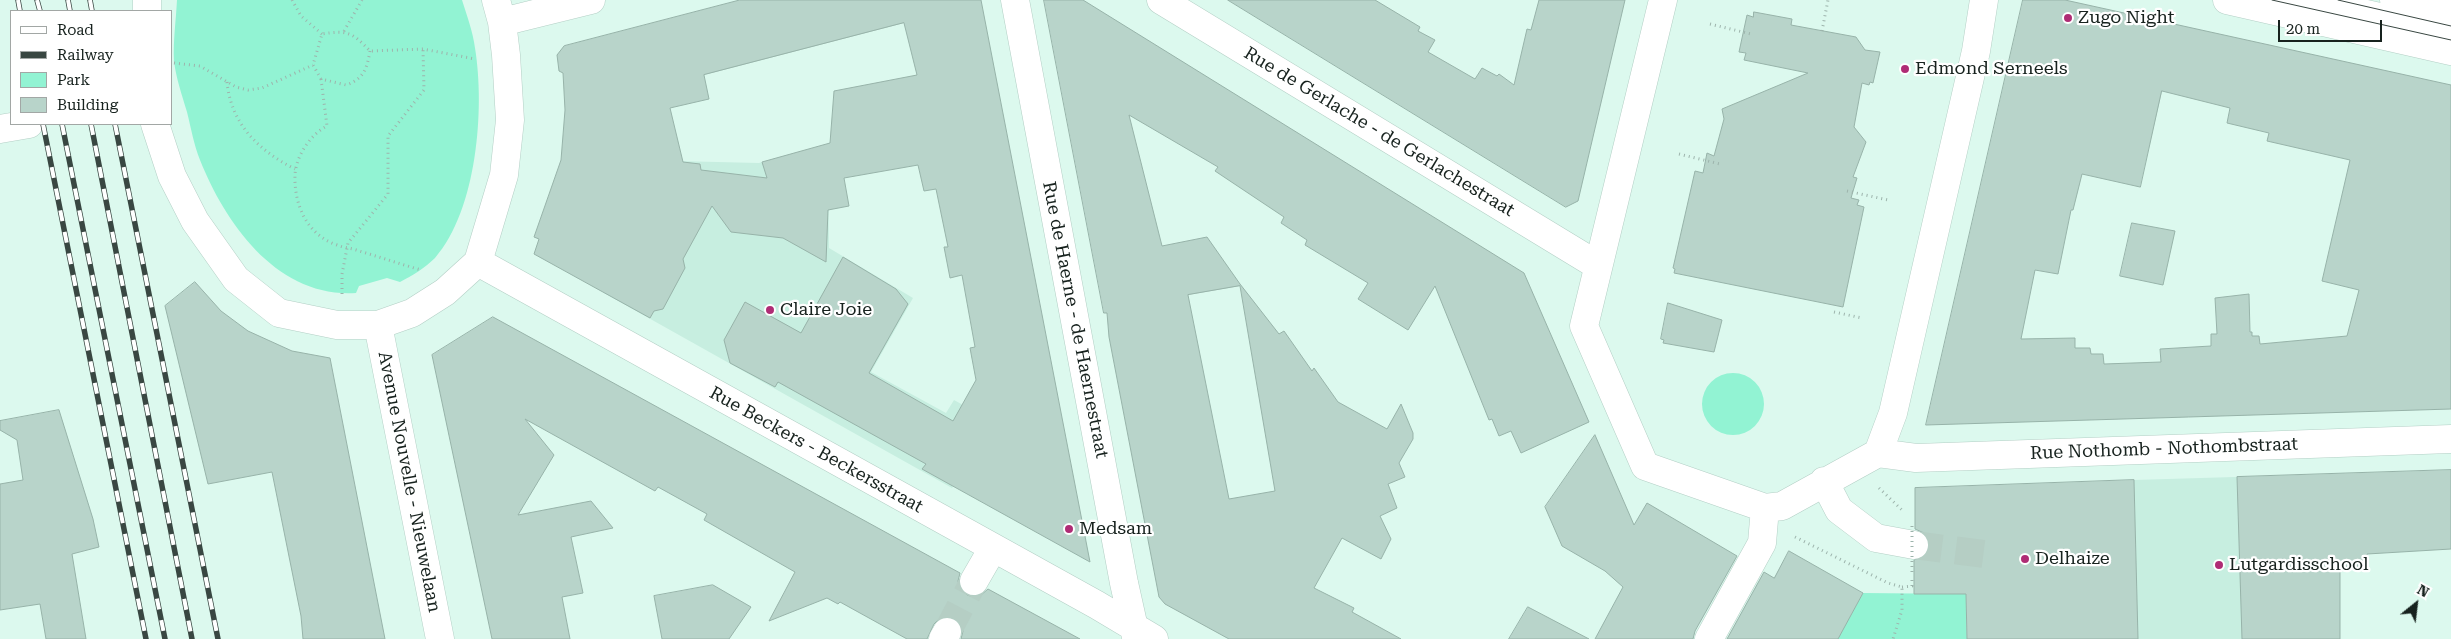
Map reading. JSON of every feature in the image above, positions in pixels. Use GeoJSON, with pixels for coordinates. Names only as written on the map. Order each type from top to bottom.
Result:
{"type":"FeatureCollection","features":[{"type":"Feature","properties":{"kind":"street"},"geometry":{"type":"LineString","coordinates":[[155,125],[172,176],[187,206],[195,221],[236,279],[279,313],[337,325],[378,325],[412,313],[437,298],[478,262],[504,175],[510,120],[506,55],[499,11],[591,0]]}},
{"type":"Feature","properties":{"kind":"street","name":"Rue de Haerne - de Haernestraat"},"geometry":{"type":"LineString","coordinates":[[1016,0],[1124,583],[1142,635]]}},
{"type":"Feature","properties":{"kind":"street","name":"Rue de Gerlache - de Gerlachestraat"},"geometry":{"type":"LineString","coordinates":[[1161,0],[1597,265]]}},
{"type":"Feature","properties":{"kind":"street"},"geometry":{"type":"LineString","coordinates":[[1663,0],[1597,265],[1584,326],[1646,466],[1765,508],[1782,506],[1878,452],[1894,413],[1976,51],[1984,0]]}},
{"type":"Feature","properties":{"kind":"street"},"geometry":{"type":"LineString","coordinates":[[2227,0],[2451,51]]}},
{"type":"Feature","properties":{"kind":"street"},"geometry":{"type":"LineString","coordinates":[[2304,0],[2451,33]]}},
{"type":"Feature","properties":{"kind":"street"},"geometry":{"type":"LineString","coordinates":[[2394,0],[2451,12]]}},
{"type":"Feature","properties":{"kind":"street"},"geometry":{"type":"LineString","coordinates":[[0,128],[21,125]]}},
{"type":"Feature","properties":{"kind":"street","name":"Rue Beckers - Beckersstraat"},"geometry":{"type":"LineString","coordinates":[[478,262],[993,548],[1142,635]]}},
{"type":"Feature","properties":{"kind":"street","name":"Avenue Nouvelle - Nieuwelaan"},"geometry":{"type":"LineString","coordinates":[[378,325],[440,639]]}},
{"type":"Feature","properties":{"kind":"street","name":"Rue Nothomb - Nothombstraat"},"geometry":{"type":"LineString","coordinates":[[1878,452],[1916,458],[2451,439]]}},
{"type":"Feature","properties":{"kind":"street"},"geometry":{"type":"LineString","coordinates":[[1824,481],[1839,510],[1876,538],[1913,536]]}},
{"type":"Feature","properties":{"kind":"street"},"geometry":{"type":"LineString","coordinates":[[1709,639],[1762,543],[1765,508]]}},
{"type":"Feature","properties":{"kind":"street"},"geometry":{"type":"LineString","coordinates":[[974,581],[993,548]]}},
{"type":"Feature","properties":{"kind":"path"},"geometry":{"type":"LineString","coordinates":[[292,0],[301,16],[322,34]]}},
{"type":"Feature","properties":{"kind":"path"},"geometry":{"type":"LineString","coordinates":[[344,30],[362,0]]}},
{"type":"Feature","properties":{"kind":"path"},"geometry":{"type":"LineString","coordinates":[[1822,31],[1828,0]]}},
{"type":"Feature","properties":{"kind":"path"},"geometry":{"type":"LineString","coordinates":[[1710,24],[1751,34]]}},
{"type":"Feature","properties":{"kind":"path"},"geometry":{"type":"LineString","coordinates":[[322,34],[344,30],[358,38],[370,51],[423,49],[481,60]]}},
{"type":"Feature","properties":{"kind":"path"},"geometry":{"type":"LineString","coordinates":[[322,34],[313,65],[321,79],[327,126],[319,130],[304,148],[295,169],[295,192],[302,214],[316,233],[336,245],[424,271]]}},
{"type":"Feature","properties":{"kind":"path"},"geometry":{"type":"LineString","coordinates":[[341,299],[342,274],[348,243],[388,194],[388,136],[424,90],[423,49]]}},
{"type":"Feature","properties":{"kind":"path"},"geometry":{"type":"LineString","coordinates":[[321,79],[338,84],[355,82],[366,69],[370,51]]}},
{"type":"Feature","properties":{"kind":"path"},"geometry":{"type":"LineString","coordinates":[[174,63],[200,66],[227,82],[248,90],[262,88],[313,65]]}},
{"type":"Feature","properties":{"kind":"path"},"geometry":{"type":"LineString","coordinates":[[227,82],[229,100],[234,113],[253,140],[275,160],[295,169]]}},
{"type":"Feature","properties":{"kind":"path"},"geometry":{"type":"LineString","coordinates":[[1679,154],[1720,164]]}},
{"type":"Feature","properties":{"kind":"path"},"geometry":{"type":"LineString","coordinates":[[1847,191],[1888,200]]}},
{"type":"Feature","properties":{"kind":"path"},"geometry":{"type":"LineString","coordinates":[[1834,312],[1862,318]]}},
{"type":"Feature","properties":{"kind":"path"},"geometry":{"type":"LineString","coordinates":[[1886,495],[1906,514]]}},
{"type":"Feature","properties":{"kind":"path"},"geometry":{"type":"LineString","coordinates":[[1793,536],[1888,583],[1902,587],[1912,586],[1913,536]]}},
{"type":"Feature","properties":{"kind":"path"},"geometry":{"type":"LineString","coordinates":[[1893,639],[1902,610],[1902,587]]}},
{"type":"Feature","properties":{"kind":"shaded area","name":"Claire Joie"},"geometry":{"type":"Polygon","coordinates":[[[794,153],[828,185],[829,248],[913,298],[871,372],[946,413],[954,400],[990,420],[952,488],[604,293],[676,161],[759,163],[794,153]]]}},
{"type":"Feature","properties":{"kind":"shaded area","name":"Lutgardisschool"},"geometry":{"type":"Polygon","coordinates":[[[2301,475],[2303,551],[2299,639],[2138,639],[2134,480],[2301,475]]]}},
{"type":"Feature","properties":{"kind":"green space"},"geometry":{"type":"Polygon","coordinates":[[[177,0],[462,0],[475,48],[479,100],[478,129],[469,187],[460,214],[449,238],[435,258],[419,271],[400,282],[387,278],[359,286],[356,293],[328,291],[302,283],[279,270],[258,253],[224,209],[211,185],[194,142],[174,61],[177,0]]]}},
{"type":"Feature","properties":{"kind":"green space"},"geometry":{"type":"Polygon","coordinates":[[[1733,373],[1745,375],[1755,382],[1762,392],[1764,404],[1762,416],[1755,426],[1745,433],[1733,435],[1721,433],[1711,426],[1704,416],[1702,404],[1704,392],[1711,382],[1721,375],[1733,373]]]}},
{"type":"Feature","properties":{"kind":"green space"},"geometry":{"type":"Polygon","coordinates":[[[1863,593],[1966,594],[1967,639],[1837,639],[1863,593]]]}},
{"type":"Feature","properties":{"kind":"building"},"geometry":{"type":"Polygon","coordinates":[[[740,0],[981,0],[1090,562],[922,469],[926,464],[778,382],[775,387],[730,363],[724,340],[745,302],[801,333],[843,257],[896,289],[908,304],[869,373],[953,421],[976,380],[970,348],[975,347],[962,275],[950,278],[944,247],[948,247],[936,189],[924,191],[918,165],[844,178],[849,206],[828,210],[826,262],[783,238],[731,232],[712,206],[683,259],[685,268],[663,309],[654,311],[650,318],[534,254],[539,239],[534,237],[561,160],[565,110],[563,73],[559,71],[557,55],[564,46],[740,0]],[[904,23],[704,75],[709,99],[670,108],[683,162],[700,164],[701,170],[767,178],[762,162],[830,143],[834,91],[917,75],[904,23]]]}},
{"type":"Feature","properties":{"kind":"building"},"geometry":{"type":"Polygon","coordinates":[[[1044,0],[1083,0],[1524,273],[1589,422],[1521,453],[1511,431],[1499,436],[1492,419],[1489,420],[1435,286],[1408,330],[1358,299],[1368,283],[1305,245],[1307,240],[1281,223],[1284,217],[1215,171],[1218,167],[1129,115],[1162,246],[1207,237],[1240,284],[1279,334],[1284,331],[1312,371],[1314,368],[1338,402],[1387,429],[1401,404],[1413,433],[1413,439],[1399,463],[1405,477],[1388,484],[1397,508],[1380,516],[1391,539],[1381,559],[1342,538],[1314,588],[1354,608],[1352,612],[1401,639],[1229,639],[1165,604],[1159,597],[1109,337],[1107,313],[1104,313],[1044,0]],[[1240,286],[1188,295],[1229,499],[1275,491],[1240,286]]]}},
{"type":"Feature","properties":{"kind":"building"},"geometry":{"type":"Polygon","coordinates":[[[1228,0],[1375,0],[1420,27],[1418,31],[1435,40],[1428,52],[1475,79],[1482,68],[1497,76],[1499,74],[1514,85],[1527,29],[1531,30],[1539,0],[1625,0],[1578,201],[1566,207],[1228,0]]]}},
{"type":"Feature","properties":{"kind":"building"},"geometry":{"type":"Polygon","coordinates":[[[2023,0],[2065,0],[2451,85],[2451,409],[1926,425],[2023,0]],[[2162,91],[2140,187],[2082,174],[2073,210],[2071,210],[2058,274],[2035,270],[2021,339],[2075,338],[2075,348],[2090,348],[2091,354],[2103,354],[2104,364],[2161,362],[2160,349],[2211,346],[2211,334],[2217,334],[2215,298],[2249,294],[2250,332],[2252,332],[2252,336],[2259,336],[2260,344],[2347,336],[2359,290],[2322,281],[2350,160],[2267,141],[2269,133],[2227,123],[2230,108],[2162,91]]]}},
{"type":"Feature","properties":{"kind":"building"},"geometry":{"type":"Polygon","coordinates":[[[1754,12],[1792,19],[1791,25],[1856,37],[1865,50],[1880,52],[1873,83],[1870,82],[1869,85],[1862,83],[1854,127],[1866,142],[1853,177],[1857,178],[1851,198],[1859,200],[1857,205],[1864,207],[1843,307],[1674,273],[1675,269],[1673,268],[1695,171],[1703,173],[1707,153],[1714,156],[1724,119],[1722,109],[1808,73],[1744,60],[1746,53],[1739,52],[1747,15],[1753,17],[1754,12]]]}},
{"type":"Feature","properties":{"kind":"building"},"geometry":{"type":"Polygon","coordinates":[[[2132,223],[2175,231],[2163,285],[2120,276],[2132,223]]]}},
{"type":"Feature","properties":{"kind":"building"},"geometry":{"type":"Polygon","coordinates":[[[195,282],[221,311],[248,331],[292,351],[330,358],[385,639],[303,639],[301,616],[272,472],[208,484],[165,306],[195,282]]]}},
{"type":"Feature","properties":{"kind":"building"},"geometry":{"type":"Polygon","coordinates":[[[1668,303],[1722,320],[1714,352],[1663,343],[1664,340],[1661,339],[1668,303]]]}},
{"type":"Feature","properties":{"kind":"building"},"geometry":{"type":"Polygon","coordinates":[[[493,317],[960,573],[958,581],[960,588],[967,595],[974,597],[981,595],[988,589],[1080,639],[961,639],[963,631],[960,624],[955,619],[947,616],[940,618],[934,624],[927,639],[907,639],[840,602],[838,604],[827,598],[769,621],[795,572],[704,520],[707,514],[658,487],[655,491],[525,419],[554,455],[518,515],[591,501],[613,528],[571,537],[583,593],[562,597],[570,639],[492,639],[432,355],[493,317]]]}},
{"type":"Feature","properties":{"kind":"building"},"geometry":{"type":"Polygon","coordinates":[[[59,410],[93,519],[99,547],[72,554],[86,639],[46,639],[40,604],[0,610],[0,484],[23,480],[17,440],[0,430],[0,421],[59,410]]]}},
{"type":"Feature","properties":{"kind":"building"},"geometry":{"type":"Polygon","coordinates":[[[1595,435],[1634,525],[1647,503],[1737,556],[1695,631],[1693,639],[1595,639],[1623,587],[1605,571],[1562,546],[1545,507],[1595,435]]]}},
{"type":"Feature","properties":{"kind":"building"},"geometry":{"type":"Polygon","coordinates":[[[2451,470],[2451,549],[2367,554],[2367,560],[2358,560],[2358,567],[2340,567],[2340,639],[2242,639],[2237,477],[2451,470]]]}},
{"type":"Feature","properties":{"kind":"building","name":"Delhaize"},"geometry":{"type":"Polygon","coordinates":[[[2134,480],[2138,639],[1967,639],[1966,594],[1914,594],[1914,560],[1926,555],[1929,547],[1929,540],[1924,533],[1915,529],[1915,488],[2134,480]]]}},
{"type":"Feature","properties":{"kind":"building"},"geometry":{"type":"Polygon","coordinates":[[[1789,551],[1863,593],[1838,639],[1727,639],[1764,572],[1774,578],[1789,551]]]}},
{"type":"Feature","properties":{"kind":"building"},"geometry":{"type":"Polygon","coordinates":[[[713,585],[751,607],[729,639],[662,639],[654,596],[713,585]]]}},
{"type":"Feature","properties":{"kind":"building"},"geometry":{"type":"Polygon","coordinates":[[[1528,607],[1589,639],[1509,639],[1528,607]]]}},
{"type":"Feature","properties":{"kind":"tunnel"},"geometry":{"type":"LineString","coordinates":[[1914,545],[1993,555]]}},
{"type":"Feature","properties":{"kind":"tunnel"},"geometry":{"type":"LineString","coordinates":[[947,632],[974,581]]}},
{"type":"Feature","properties":{"kind":"tram line"},"geometry":{"type":"LineString","coordinates":[[2272,0],[2451,40]]}},
{"type":"Feature","properties":{"kind":"tram line"},"geometry":{"type":"LineString","coordinates":[[2338,0],[2451,26]]}},
{"type":"Feature","properties":{"kind":"railway"},"geometry":{"type":"LineString","coordinates":[[18,0],[20,10]]}},
{"type":"Feature","properties":{"kind":"railway"},"geometry":{"type":"LineString","coordinates":[[37,0],[40,10]]}},
{"type":"Feature","properties":{"kind":"railway"},"geometry":{"type":"LineString","coordinates":[[68,0],[70,10]]}},
{"type":"Feature","properties":{"kind":"railway"},"geometry":{"type":"LineString","coordinates":[[90,0],[92,10]]}},
{"type":"Feature","properties":{"kind":"railway"},"geometry":{"type":"LineString","coordinates":[[43,125],[146,639]]}},
{"type":"Feature","properties":{"kind":"railway"},"geometry":{"type":"LineString","coordinates":[[62,125],[165,639]]}},
{"type":"Feature","properties":{"kind":"railway"},"geometry":{"type":"LineString","coordinates":[[91,125],[192,639]]}},
{"type":"Feature","properties":{"kind":"railway"},"geometry":{"type":"LineString","coordinates":[[115,125],[218,639]]}},
{"type":"Feature","properties":{"kind":"place","name":"Zugo Night"},"geometry":{"type":"Point","coordinates":[2068,18]}},
{"type":"Feature","properties":{"kind":"place","name":"Edmond Serneels"},"geometry":{"type":"Point","coordinates":[1905,69]}},
{"type":"Feature","properties":{"kind":"place","name":"Claire Joie"},"geometry":{"type":"Point","coordinates":[770,310]}},
{"type":"Feature","properties":{"kind":"place","name":"Medsam"},"geometry":{"type":"Point","coordinates":[1069,529]}},
{"type":"Feature","properties":{"kind":"place","name":"Delhaize"},"geometry":{"type":"Point","coordinates":[2025,559]}},
{"type":"Feature","properties":{"kind":"place","name":"Lutgardisschool"},"geometry":{"type":"Point","coordinates":[2219,565]}}]}
